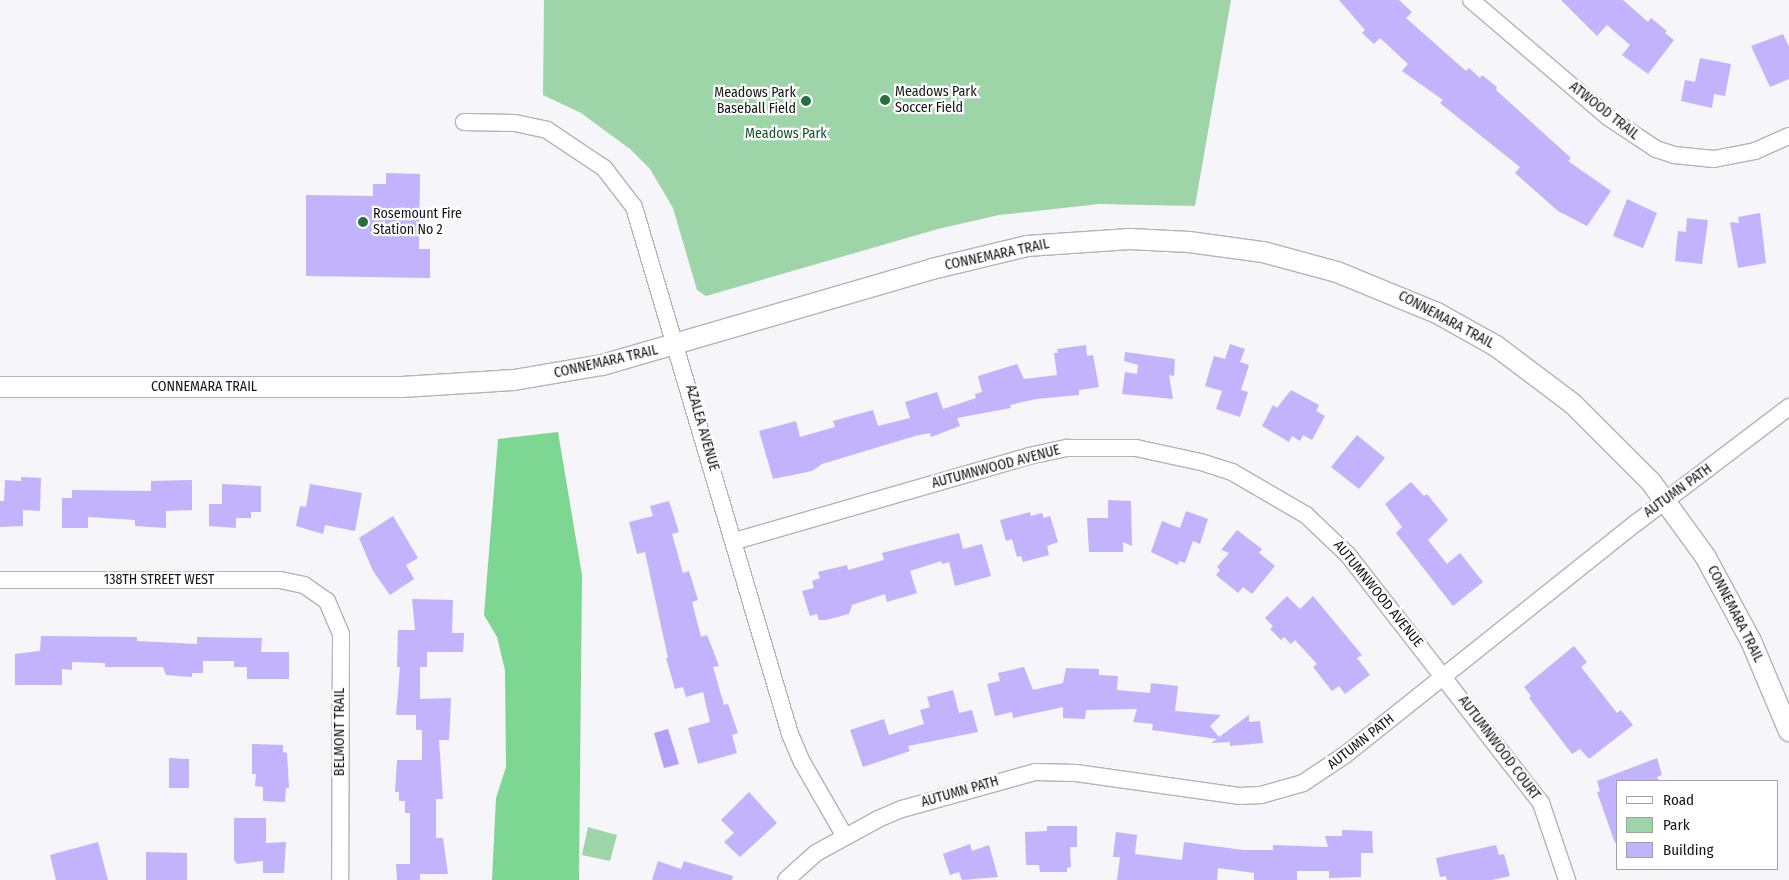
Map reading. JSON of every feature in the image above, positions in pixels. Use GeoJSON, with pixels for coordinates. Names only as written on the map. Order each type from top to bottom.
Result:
{"type":"FeatureCollection","features":[{"type":"Feature","properties":{"kind":"street","name":"ATWOOD TRAIL"},"geometry":{"type":"LineString","coordinates":[[1471,0],[1608,117],[1656,149],[1674,155],[1714,160],[1747,154],[1789,136]]}},
{"type":"Feature","properties":{"kind":"street","name":"AZALEA AVENUE"},"geometry":{"type":"LineString","coordinates":[[464,122],[515,123],[547,130],[565,139],[617,181],[640,219],[792,741],[844,835]]}},
{"type":"Feature","properties":{"kind":"street","name":"CONNEMARA TRAIL"},"geometry":{"type":"LineString","coordinates":[[0,387],[474,384],[552,375],[676,345],[998,252],[1097,239],[1161,240],[1226,246],[1302,261],[1393,292],[1437,313],[1496,346],[1573,404],[1667,501],[1705,556],[1747,632],[1789,730]]}},
{"type":"Feature","properties":{"kind":"street","name":"AUTUMN PATH"},"geometry":{"type":"LineString","coordinates":[[786,880],[816,853],[844,835],[902,809],[1035,772],[1076,773],[1230,795],[1261,795],[1303,783],[1323,772],[1636,522],[1667,501],[1789,407]]}},
{"type":"Feature","properties":{"kind":"street","name":"AUTUMNWOOD AVENUE"},"geometry":{"type":"LineString","coordinates":[[735,541],[1039,454],[1100,446],[1166,453],[1232,472],[1306,515],[1348,555],[1444,677]]}},
{"type":"Feature","properties":{"kind":"street","name":"138TH STREET WEST"},"geometry":{"type":"LineString","coordinates":[[0,580],[280,580],[304,585],[316,592]]}},
{"type":"Feature","properties":{"kind":"street","name":"BELMONT TRAIL"},"geometry":{"type":"LineString","coordinates":[[316,592],[333,610],[341,634],[340,880]]}},
{"type":"Feature","properties":{"kind":"street","name":"AUTUMNWOOD COURT"},"geometry":{"type":"LineString","coordinates":[[1444,677],[1541,803],[1567,880]]}},
{"type":"Feature","properties":{"kind":"green space","name":"Meadows Park"},"geometry":{"type":"Polygon","coordinates":[[[544,0],[1231,0],[1195,206],[1099,204],[999,215],[938,229],[706,296],[697,290],[673,208],[650,169],[630,149],[581,113],[543,95],[544,0]]]}},
{"type":"Feature","properties":{"kind":"green space"},"geometry":{"type":"Polygon","coordinates":[[[558,432],[582,575],[579,880],[492,880],[496,798],[506,767],[505,670],[497,637],[484,615],[498,439],[558,432]]]}},
{"type":"Feature","properties":{"kind":"green space"},"geometry":{"type":"Polygon","coordinates":[[[588,827],[617,835],[610,861],[582,855],[588,827]]]}},
{"type":"Feature","properties":{"kind":"shaded area"},"geometry":{"type":"Polygon","coordinates":[[[668,729],[679,764],[664,768],[654,733],[668,729]]]}},
{"type":"Feature","properties":{"kind":"building"},"geometry":{"type":"Polygon","coordinates":[[[1339,0],[1399,0],[1412,12],[1406,18],[1466,71],[1469,68],[1480,78],[1482,75],[1497,87],[1496,90],[1571,158],[1568,161],[1611,191],[1587,226],[1558,211],[1515,173],[1520,167],[1440,103],[1443,100],[1402,71],[1408,64],[1380,38],[1374,44],[1362,33],[1365,30],[1339,0]]]}},
{"type":"Feature","properties":{"kind":"building"},"geometry":{"type":"Polygon","coordinates":[[[1561,0],[1623,0],[1648,22],[1651,18],[1667,31],[1665,33],[1674,40],[1648,74],[1622,55],[1630,45],[1607,25],[1597,36],[1561,0]]]}},
{"type":"Feature","properties":{"kind":"building"},"geometry":{"type":"Polygon","coordinates":[[[1783,34],[1789,47],[1789,79],[1770,87],[1751,46],[1783,34]]]}},
{"type":"Feature","properties":{"kind":"building"},"geometry":{"type":"Polygon","coordinates":[[[1700,58],[1731,64],[1725,96],[1714,94],[1712,108],[1681,101],[1685,80],[1695,82],[1700,58]]]}},
{"type":"Feature","properties":{"kind":"building","name":"Rosemount Fire Station No 2"},"geometry":{"type":"Polygon","coordinates":[[[386,173],[420,174],[419,249],[430,249],[430,278],[306,276],[306,195],[373,196],[373,184],[386,184],[386,173]]]}},
{"type":"Feature","properties":{"kind":"building"},"geometry":{"type":"Polygon","coordinates":[[[1627,199],[1657,213],[1643,248],[1613,236],[1627,199]]]}},
{"type":"Feature","properties":{"kind":"building"},"geometry":{"type":"Polygon","coordinates":[[[1760,213],[1766,263],[1738,268],[1730,222],[1739,223],[1738,217],[1760,213]]]}},
{"type":"Feature","properties":{"kind":"building"},"geometry":{"type":"Polygon","coordinates":[[[1687,218],[1708,220],[1702,264],[1675,261],[1678,231],[1686,232],[1687,218]]]}},
{"type":"Feature","properties":{"kind":"building"},"geometry":{"type":"Polygon","coordinates":[[[1230,344],[1245,349],[1240,362],[1249,365],[1241,390],[1248,392],[1240,417],[1216,409],[1222,391],[1205,386],[1214,356],[1225,359],[1230,344]]]}},
{"type":"Feature","properties":{"kind":"building"},"geometry":{"type":"Polygon","coordinates":[[[1086,345],[1087,356],[1093,355],[1099,387],[1079,390],[1079,395],[1036,399],[1010,405],[1011,408],[957,418],[960,426],[931,437],[930,433],[915,436],[822,464],[812,471],[773,479],[759,431],[796,421],[800,437],[835,427],[833,421],[873,410],[878,426],[910,418],[905,402],[937,392],[943,409],[976,398],[975,394],[982,392],[978,376],[1017,364],[1024,379],[1057,375],[1054,353],[1058,353],[1057,349],[1086,345]]]}},
{"type":"Feature","properties":{"kind":"building"},"geometry":{"type":"Polygon","coordinates":[[[1125,352],[1175,359],[1174,376],[1169,375],[1173,399],[1122,394],[1125,372],[1137,374],[1138,365],[1124,361],[1125,352]]]}},
{"type":"Feature","properties":{"kind":"building"},"geometry":{"type":"Polygon","coordinates":[[[1291,390],[1319,405],[1316,411],[1325,416],[1312,440],[1303,435],[1300,441],[1292,436],[1289,442],[1262,426],[1273,405],[1277,408],[1291,390]]]}},
{"type":"Feature","properties":{"kind":"building"},"geometry":{"type":"Polygon","coordinates":[[[1357,435],[1385,458],[1359,489],[1331,467],[1357,435]]]}},
{"type":"Feature","properties":{"kind":"building"},"geometry":{"type":"Polygon","coordinates":[[[21,477],[41,478],[40,511],[23,510],[23,526],[0,527],[0,501],[4,501],[5,480],[21,481],[21,477]]]}},
{"type":"Feature","properties":{"kind":"building"},"geometry":{"type":"Polygon","coordinates":[[[192,480],[192,510],[166,511],[166,528],[135,526],[135,520],[88,517],[88,528],[62,528],[62,498],[72,498],[72,490],[151,491],[151,481],[192,480]]]}},
{"type":"Feature","properties":{"kind":"building"},"geometry":{"type":"Polygon","coordinates":[[[1411,482],[1424,496],[1427,494],[1448,520],[1428,540],[1447,564],[1460,553],[1483,582],[1453,606],[1396,533],[1402,527],[1385,504],[1411,482]]]}},
{"type":"Feature","properties":{"kind":"building"},"geometry":{"type":"Polygon","coordinates":[[[222,484],[261,486],[261,512],[251,512],[251,518],[236,518],[236,528],[209,526],[209,504],[222,504],[222,484]]]}},
{"type":"Feature","properties":{"kind":"building"},"geometry":{"type":"Polygon","coordinates":[[[310,484],[362,493],[355,531],[325,525],[323,534],[296,526],[300,506],[306,507],[310,484]]]}},
{"type":"Feature","properties":{"kind":"building"},"geometry":{"type":"Polygon","coordinates":[[[1108,500],[1131,501],[1132,546],[1123,542],[1123,552],[1089,552],[1087,518],[1108,518],[1108,500]]]}},
{"type":"Feature","properties":{"kind":"building"},"geometry":{"type":"Polygon","coordinates":[[[669,501],[679,532],[672,534],[683,573],[689,571],[698,600],[692,602],[701,637],[707,635],[711,645],[719,666],[713,667],[724,705],[728,704],[738,733],[732,735],[737,753],[698,764],[688,728],[710,722],[703,692],[686,697],[683,687],[675,689],[666,658],[668,658],[645,552],[637,554],[629,522],[653,516],[650,506],[669,501]]]}},
{"type":"Feature","properties":{"kind":"building"},"geometry":{"type":"Polygon","coordinates":[[[1186,511],[1208,519],[1200,544],[1193,541],[1185,563],[1179,561],[1178,565],[1151,552],[1162,521],[1180,528],[1186,511]]]}},
{"type":"Feature","properties":{"kind":"building"},"geometry":{"type":"Polygon","coordinates":[[[1030,512],[1031,516],[1042,513],[1044,518],[1050,516],[1058,542],[1047,546],[1049,555],[1023,562],[1021,556],[1017,557],[1012,539],[1006,541],[1000,520],[1030,512]]]}},
{"type":"Feature","properties":{"kind":"building"},"geometry":{"type":"Polygon","coordinates":[[[393,516],[418,558],[406,565],[414,579],[390,595],[373,571],[359,538],[393,516]]]}},
{"type":"Feature","properties":{"kind":"building"},"geometry":{"type":"Polygon","coordinates":[[[1237,530],[1262,549],[1259,553],[1275,566],[1252,594],[1243,587],[1238,593],[1216,575],[1220,570],[1217,567],[1229,553],[1221,550],[1237,530]]]}},
{"type":"Feature","properties":{"kind":"building"},"geometry":{"type":"Polygon","coordinates":[[[959,533],[963,549],[982,544],[991,576],[955,586],[949,562],[942,564],[941,561],[910,571],[917,593],[887,602],[885,594],[852,605],[849,614],[826,620],[819,620],[817,614],[810,616],[802,591],[814,588],[812,581],[820,578],[818,572],[847,565],[848,570],[884,560],[882,553],[959,533]]]}},
{"type":"Feature","properties":{"kind":"building"},"geometry":{"type":"Polygon","coordinates":[[[1287,596],[1300,609],[1313,596],[1362,655],[1357,658],[1370,675],[1345,694],[1339,686],[1332,691],[1313,667],[1317,664],[1295,640],[1291,644],[1284,637],[1281,640],[1270,629],[1273,626],[1265,618],[1287,596]]]}},
{"type":"Feature","properties":{"kind":"building"},"geometry":{"type":"Polygon","coordinates":[[[412,599],[453,600],[452,633],[464,633],[463,652],[427,652],[427,667],[420,667],[420,699],[451,698],[449,740],[439,740],[443,799],[436,799],[436,838],[443,838],[448,874],[420,874],[420,880],[397,880],[396,864],[410,864],[410,813],[405,813],[405,801],[399,801],[399,792],[395,792],[397,760],[422,760],[422,730],[416,730],[416,715],[396,715],[400,667],[397,667],[398,630],[415,630],[412,599]]]}},
{"type":"Feature","properties":{"kind":"building"},"geometry":{"type":"Polygon","coordinates":[[[41,636],[137,637],[137,641],[197,644],[197,637],[262,638],[261,652],[289,652],[289,679],[247,679],[247,667],[234,667],[234,661],[203,661],[203,673],[192,673],[192,677],[166,675],[163,667],[105,667],[105,663],[72,662],[72,670],[62,669],[62,685],[15,685],[15,654],[40,651],[41,636]]]}},
{"type":"Feature","properties":{"kind":"building"},"geometry":{"type":"Polygon","coordinates":[[[1574,646],[1587,662],[1581,667],[1617,713],[1621,710],[1633,725],[1589,759],[1580,749],[1572,754],[1529,698],[1531,696],[1524,687],[1574,646]]]}},
{"type":"Feature","properties":{"kind":"building"},"geometry":{"type":"Polygon","coordinates":[[[1024,667],[1033,690],[1063,683],[1066,668],[1099,669],[1099,675],[1118,676],[1117,690],[1150,693],[1151,683],[1178,686],[1175,711],[1221,715],[1210,726],[1219,737],[1249,715],[1249,722],[1260,721],[1263,743],[1230,746],[1230,742],[1211,743],[1217,739],[1152,730],[1153,724],[1133,722],[1137,709],[1086,710],[1085,719],[1063,718],[1063,707],[1013,718],[1012,712],[995,716],[987,684],[1000,681],[998,673],[1024,667]]]}},
{"type":"Feature","properties":{"kind":"building"},"geometry":{"type":"Polygon","coordinates":[[[953,690],[959,713],[972,710],[978,732],[908,746],[910,751],[863,767],[850,730],[884,719],[889,735],[924,724],[920,710],[930,707],[927,697],[953,690]]]}},
{"type":"Feature","properties":{"kind":"building"},"geometry":{"type":"Polygon","coordinates":[[[252,744],[283,745],[283,752],[287,753],[289,788],[286,788],[285,802],[263,801],[263,787],[255,786],[256,774],[252,774],[252,744]]]}},
{"type":"Feature","properties":{"kind":"building"},"geometry":{"type":"Polygon","coordinates":[[[169,758],[189,759],[189,788],[169,788],[169,758]]]}},
{"type":"Feature","properties":{"kind":"building"},"geometry":{"type":"Polygon","coordinates":[[[1657,758],[1662,775],[1657,777],[1658,780],[1616,780],[1615,843],[1597,792],[1600,791],[1597,781],[1657,758]]]}},
{"type":"Feature","properties":{"kind":"building"},"geometry":{"type":"Polygon","coordinates":[[[749,792],[777,823],[740,857],[724,842],[734,833],[721,820],[749,792]]]}},
{"type":"Feature","properties":{"kind":"building"},"geometry":{"type":"Polygon","coordinates":[[[234,818],[266,818],[266,843],[286,842],[284,873],[263,873],[263,861],[237,864],[234,860],[234,818]]]}},
{"type":"Feature","properties":{"kind":"building"},"geometry":{"type":"Polygon","coordinates":[[[1047,826],[1077,826],[1077,847],[1070,847],[1071,867],[1067,868],[1067,872],[1040,872],[1039,865],[1026,865],[1025,832],[1047,831],[1047,826]]]}},
{"type":"Feature","properties":{"kind":"building"},"geometry":{"type":"Polygon","coordinates":[[[1342,830],[1372,831],[1373,853],[1361,853],[1361,877],[1329,878],[1329,871],[1297,871],[1297,880],[1254,880],[1254,873],[1218,868],[1217,880],[1117,880],[1120,857],[1113,857],[1116,832],[1137,835],[1135,854],[1182,860],[1184,842],[1243,850],[1273,850],[1273,845],[1328,847],[1325,836],[1342,836],[1342,830]]]}},
{"type":"Feature","properties":{"kind":"building"},"geometry":{"type":"Polygon","coordinates":[[[98,842],[108,880],[56,880],[50,855],[98,842]]]}},
{"type":"Feature","properties":{"kind":"building"},"geometry":{"type":"Polygon","coordinates":[[[970,844],[972,851],[989,845],[998,877],[962,880],[959,872],[950,875],[943,854],[970,844]]]}},
{"type":"Feature","properties":{"kind":"building"},"geometry":{"type":"Polygon","coordinates":[[[1496,845],[1499,855],[1504,854],[1510,876],[1492,880],[1447,880],[1446,876],[1440,877],[1436,858],[1496,845]]]}},
{"type":"Feature","properties":{"kind":"building"},"geometry":{"type":"Polygon","coordinates":[[[146,852],[187,853],[187,880],[146,880],[146,852]]]}},
{"type":"Feature","properties":{"kind":"building"},"geometry":{"type":"Polygon","coordinates":[[[658,861],[681,869],[684,861],[733,876],[732,880],[652,880],[658,861]]]}},
{"type":"Feature","properties":{"kind":"place","name":"Meadows Park Soccer Field"},"geometry":{"type":"Point","coordinates":[885,100]}},
{"type":"Feature","properties":{"kind":"place","name":"Meadows Park Baseball Field"},"geometry":{"type":"Point","coordinates":[806,101]}},
{"type":"Feature","properties":{"kind":"place","name":"Rosemount Fire Station No 2"},"geometry":{"type":"Point","coordinates":[363,222]}}]}
